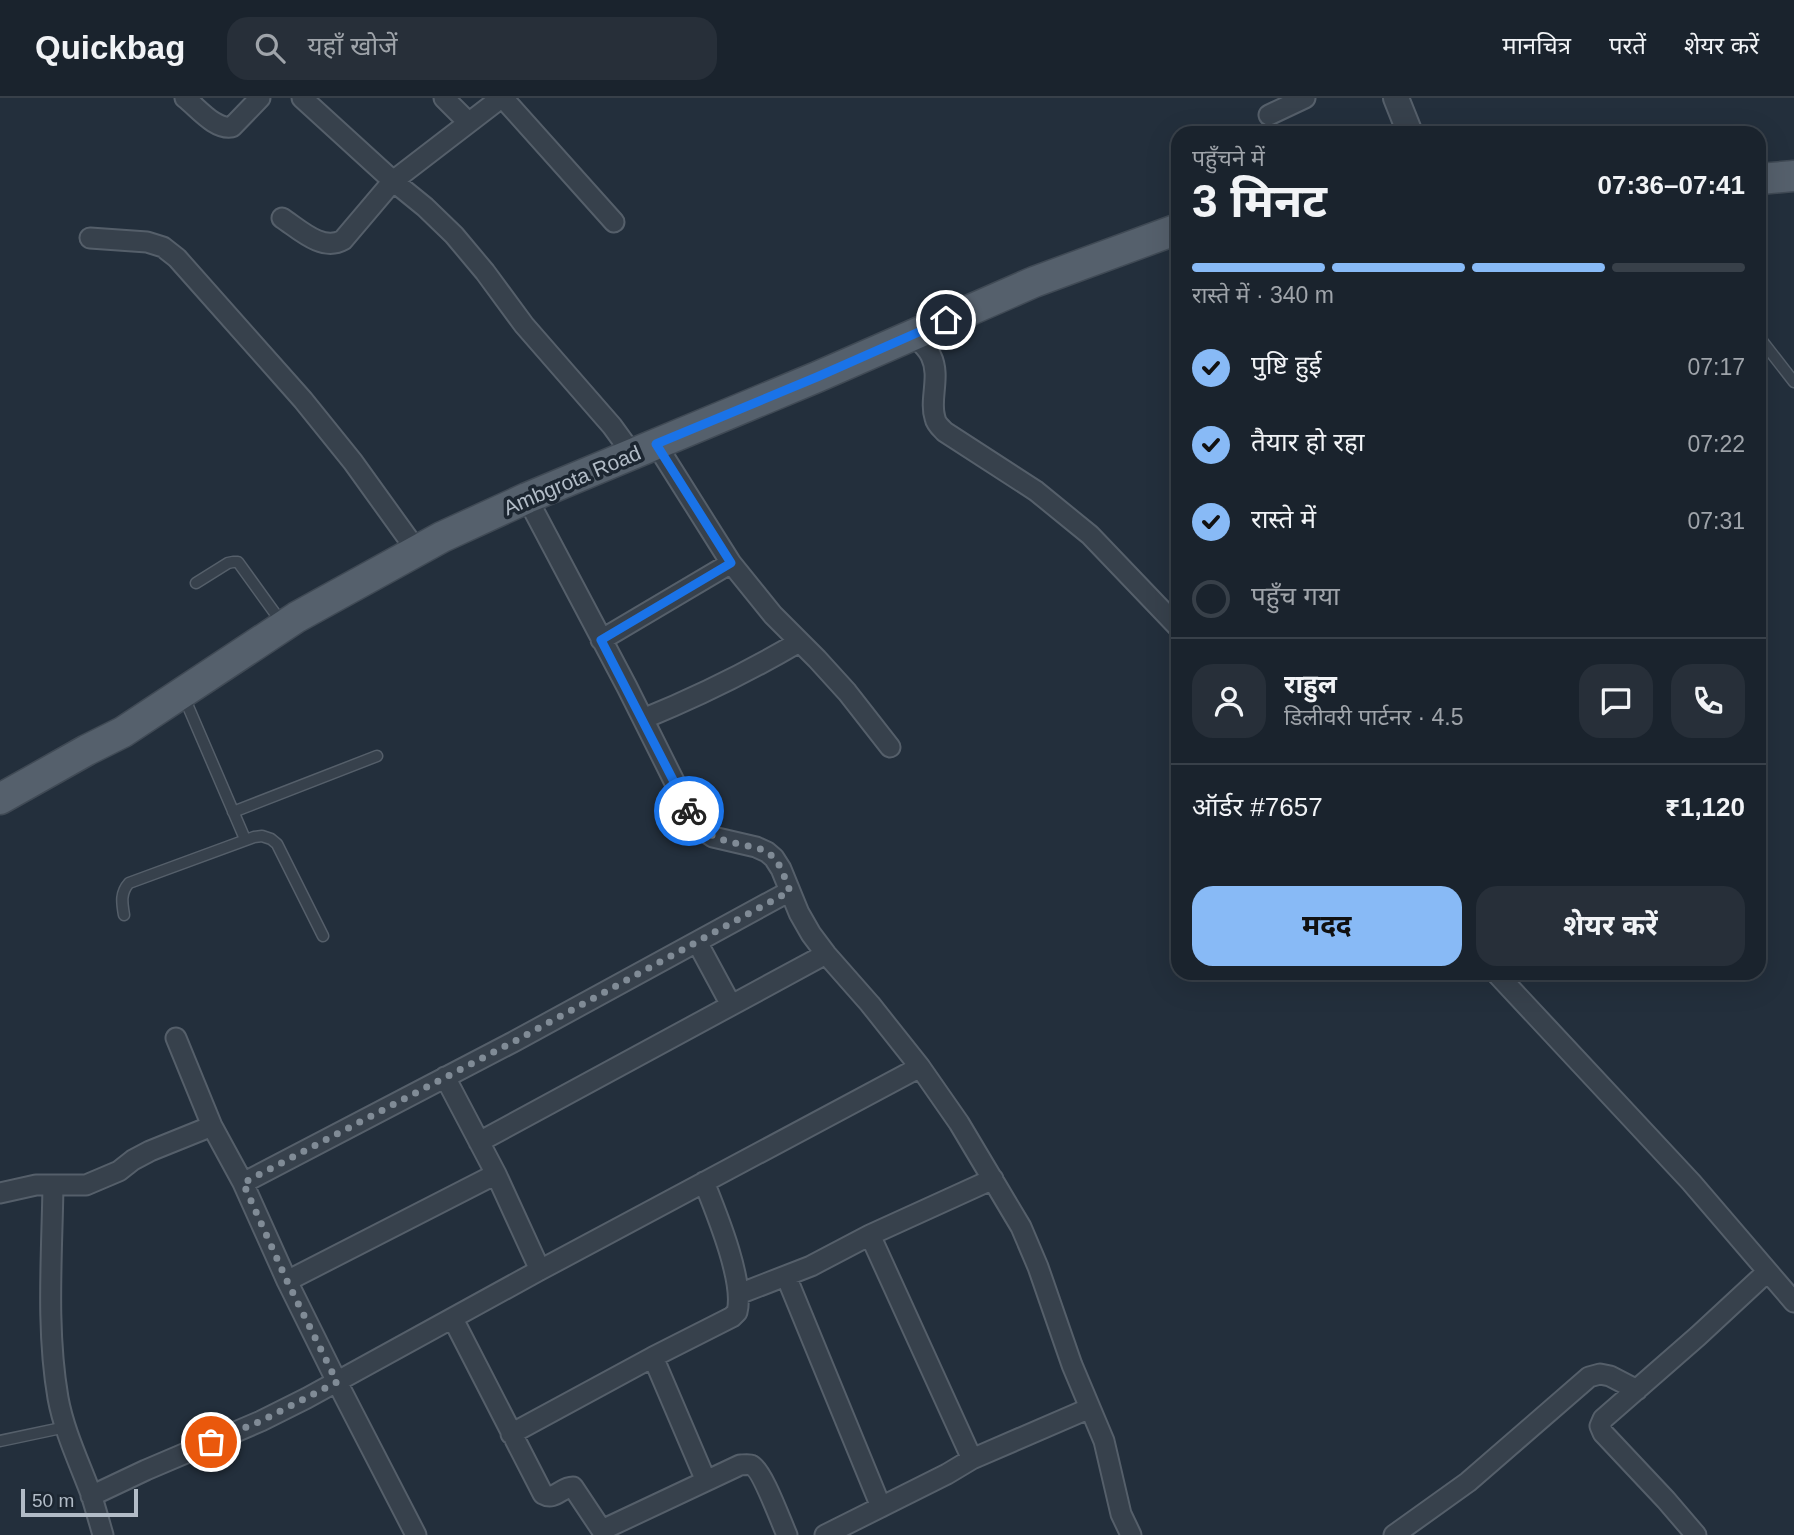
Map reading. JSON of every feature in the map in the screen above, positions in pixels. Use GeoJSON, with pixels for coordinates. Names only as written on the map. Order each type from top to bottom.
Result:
{"type":"FeatureCollection","features":[{"type":"Feature","properties":{"kind":"main road"},"geometry":{"type":"LineString","coordinates":[[1766,178],[1794,176]]}},
{"type":"Feature","properties":{"kind":"main road","name":"Ambgrota Road"},"geometry":{"type":"LineString","coordinates":[[0,799],[123,732],[284,626],[442,537],[527,498],[817,377],[1034,282],[1171,232]]}},
{"type":"Feature","properties":{"kind":"street"},"geometry":{"type":"LineString","coordinates":[[185,98],[216,123],[227,128],[232,127],[260,98]]}},
{"type":"Feature","properties":{"kind":"street"},"geometry":{"type":"LineString","coordinates":[[302,98],[454,235],[528,329],[612,426],[645,449],[773,615],[847,692],[890,747]]}},
{"type":"Feature","properties":{"kind":"street"},"geometry":{"type":"LineString","coordinates":[[444,98],[468,122]]}},
{"type":"Feature","properties":{"kind":"street"},"geometry":{"type":"LineString","coordinates":[[282,218],[320,242],[336,244],[343,240],[393,181],[502,98],[614,222]]}},
{"type":"Feature","properties":{"kind":"street"},"geometry":{"type":"LineString","coordinates":[[1269,115],[1305,98]]}},
{"type":"Feature","properties":{"kind":"street"},"geometry":{"type":"LineString","coordinates":[[1396,98],[1407,126]]}},
{"type":"Feature","properties":{"kind":"street"},"geometry":{"type":"LineString","coordinates":[[90,238],[146,242],[163,247],[177,258],[303,400],[353,462],[417,551]]}},
{"type":"Feature","properties":{"kind":"street"},"geometry":{"type":"LineString","coordinates":[[912,334],[931,355],[936,379],[934,416],[944,432],[1036,491],[1090,534],[1171,620]]}},
{"type":"Feature","properties":{"kind":"street"},"geometry":{"type":"LineString","coordinates":[[527,498],[700,828],[713,837],[756,847],[774,858],[811,934],[920,1068],[959,1123],[1021,1227],[1072,1365],[1104,1441],[1121,1514],[1130,1535]]}},
{"type":"Feature","properties":{"kind":"street"},"geometry":{"type":"LineString","coordinates":[[601,640],[731,563]]}},
{"type":"Feature","properties":{"kind":"street"},"geometry":{"type":"LineString","coordinates":[[643,719],[690,700],[799,642]]}},
{"type":"Feature","properties":{"kind":"street"},"geometry":{"type":"LineString","coordinates":[[243,1183],[515,1041],[790,891]]}},
{"type":"Feature","properties":{"kind":"street"},"geometry":{"type":"LineString","coordinates":[[697,942],[731,1005]]}},
{"type":"Feature","properties":{"kind":"street"},"geometry":{"type":"LineString","coordinates":[[479,1142],[826,954]]}},
{"type":"Feature","properties":{"kind":"street"},"geometry":{"type":"LineString","coordinates":[[1503,980],[1691,1182],[1794,1301]]}},
{"type":"Feature","properties":{"kind":"street"},"geometry":{"type":"LineString","coordinates":[[176,1038],[212,1126],[243,1183],[337,1382],[416,1535]]}},
{"type":"Feature","properties":{"kind":"street"},"geometry":{"type":"LineString","coordinates":[[91,1496],[261,1421],[337,1382],[920,1068]]}},
{"type":"Feature","properties":{"kind":"street"},"geometry":{"type":"LineString","coordinates":[[445,1077],[496,1174],[541,1270]]}},
{"type":"Feature","properties":{"kind":"street"},"geometry":{"type":"LineString","coordinates":[[0,1193],[36,1185],[86,1185],[119,1171],[150,1150],[212,1126]]}},
{"type":"Feature","properties":{"kind":"street"},"geometry":{"type":"LineString","coordinates":[[287,1281],[496,1174]]}},
{"type":"Feature","properties":{"kind":"street"},"geometry":{"type":"LineString","coordinates":[[739,1294],[811,1266],[870,1235],[993,1179]]}},
{"type":"Feature","properties":{"kind":"street"},"geometry":{"type":"LineString","coordinates":[[511,1434],[737,1312],[739,1294],[718,1217],[704,1182]]}},
{"type":"Feature","properties":{"kind":"street"},"geometry":{"type":"LineString","coordinates":[[53,1185],[53,1361],[66,1427],[103,1535]]}},
{"type":"Feature","properties":{"kind":"street"},"geometry":{"type":"LineString","coordinates":[[870,1235],[972,1459]]}},
{"type":"Feature","properties":{"kind":"street"},"geometry":{"type":"LineString","coordinates":[[1696,1535],[1602,1433],[1600,1426],[1602,1419],[1767,1272]]}},
{"type":"Feature","properties":{"kind":"street"},"geometry":{"type":"LineString","coordinates":[[786,1276],[881,1507]]}},
{"type":"Feature","properties":{"kind":"street"},"geometry":{"type":"LineString","coordinates":[[453,1319],[543,1494],[554,1496],[568,1487],[573,1487],[604,1532],[740,1465],[751,1465],[757,1469],[787,1535]]}},
{"type":"Feature","properties":{"kind":"street"},"geometry":{"type":"LineString","coordinates":[[653,1357],[706,1481]]}},
{"type":"Feature","properties":{"kind":"street"},"geometry":{"type":"LineString","coordinates":[[1394,1535],[1468,1482],[1589,1377],[1600,1374],[1610,1376],[1637,1390]]}},
{"type":"Feature","properties":{"kind":"street"},"geometry":{"type":"LineString","coordinates":[[825,1535],[936,1480],[972,1459],[1090,1408]]}},
{"type":"Feature","properties":{"kind":"lane"},"geometry":{"type":"LineString","coordinates":[[1766,346],[1794,382]]}},
{"type":"Feature","properties":{"kind":"lane"},"geometry":{"type":"LineString","coordinates":[[196,583],[228,564],[238,562],[284,626]]}},
{"type":"Feature","properties":{"kind":"lane"},"geometry":{"type":"LineString","coordinates":[[182,693],[245,839]]}},
{"type":"Feature","properties":{"kind":"lane"},"geometry":{"type":"LineString","coordinates":[[233,813],[377,756]]}},
{"type":"Feature","properties":{"kind":"lane"},"geometry":{"type":"LineString","coordinates":[[124,915],[121,897],[129,883],[245,839],[262,836],[277,844],[323,936]]}},
{"type":"Feature","properties":{"kind":"lane"},"geometry":{"type":"LineString","coordinates":[[0,1440],[66,1427]]}},
{"type":"Feature","properties":{"kind":"way so far"},"geometry":{"type":"LineString","coordinates":[[211,1442],[261,1421],[337,1382],[243,1183],[515,1041],[790,891],[781,869],[767,852],[713,837],[700,828],[689,811]]}},
{"type":"Feature","properties":{"kind":"route"},"geometry":{"type":"LineString","coordinates":[[689,811],[601,640],[731,563],[656,444],[946,320]]}}]}
